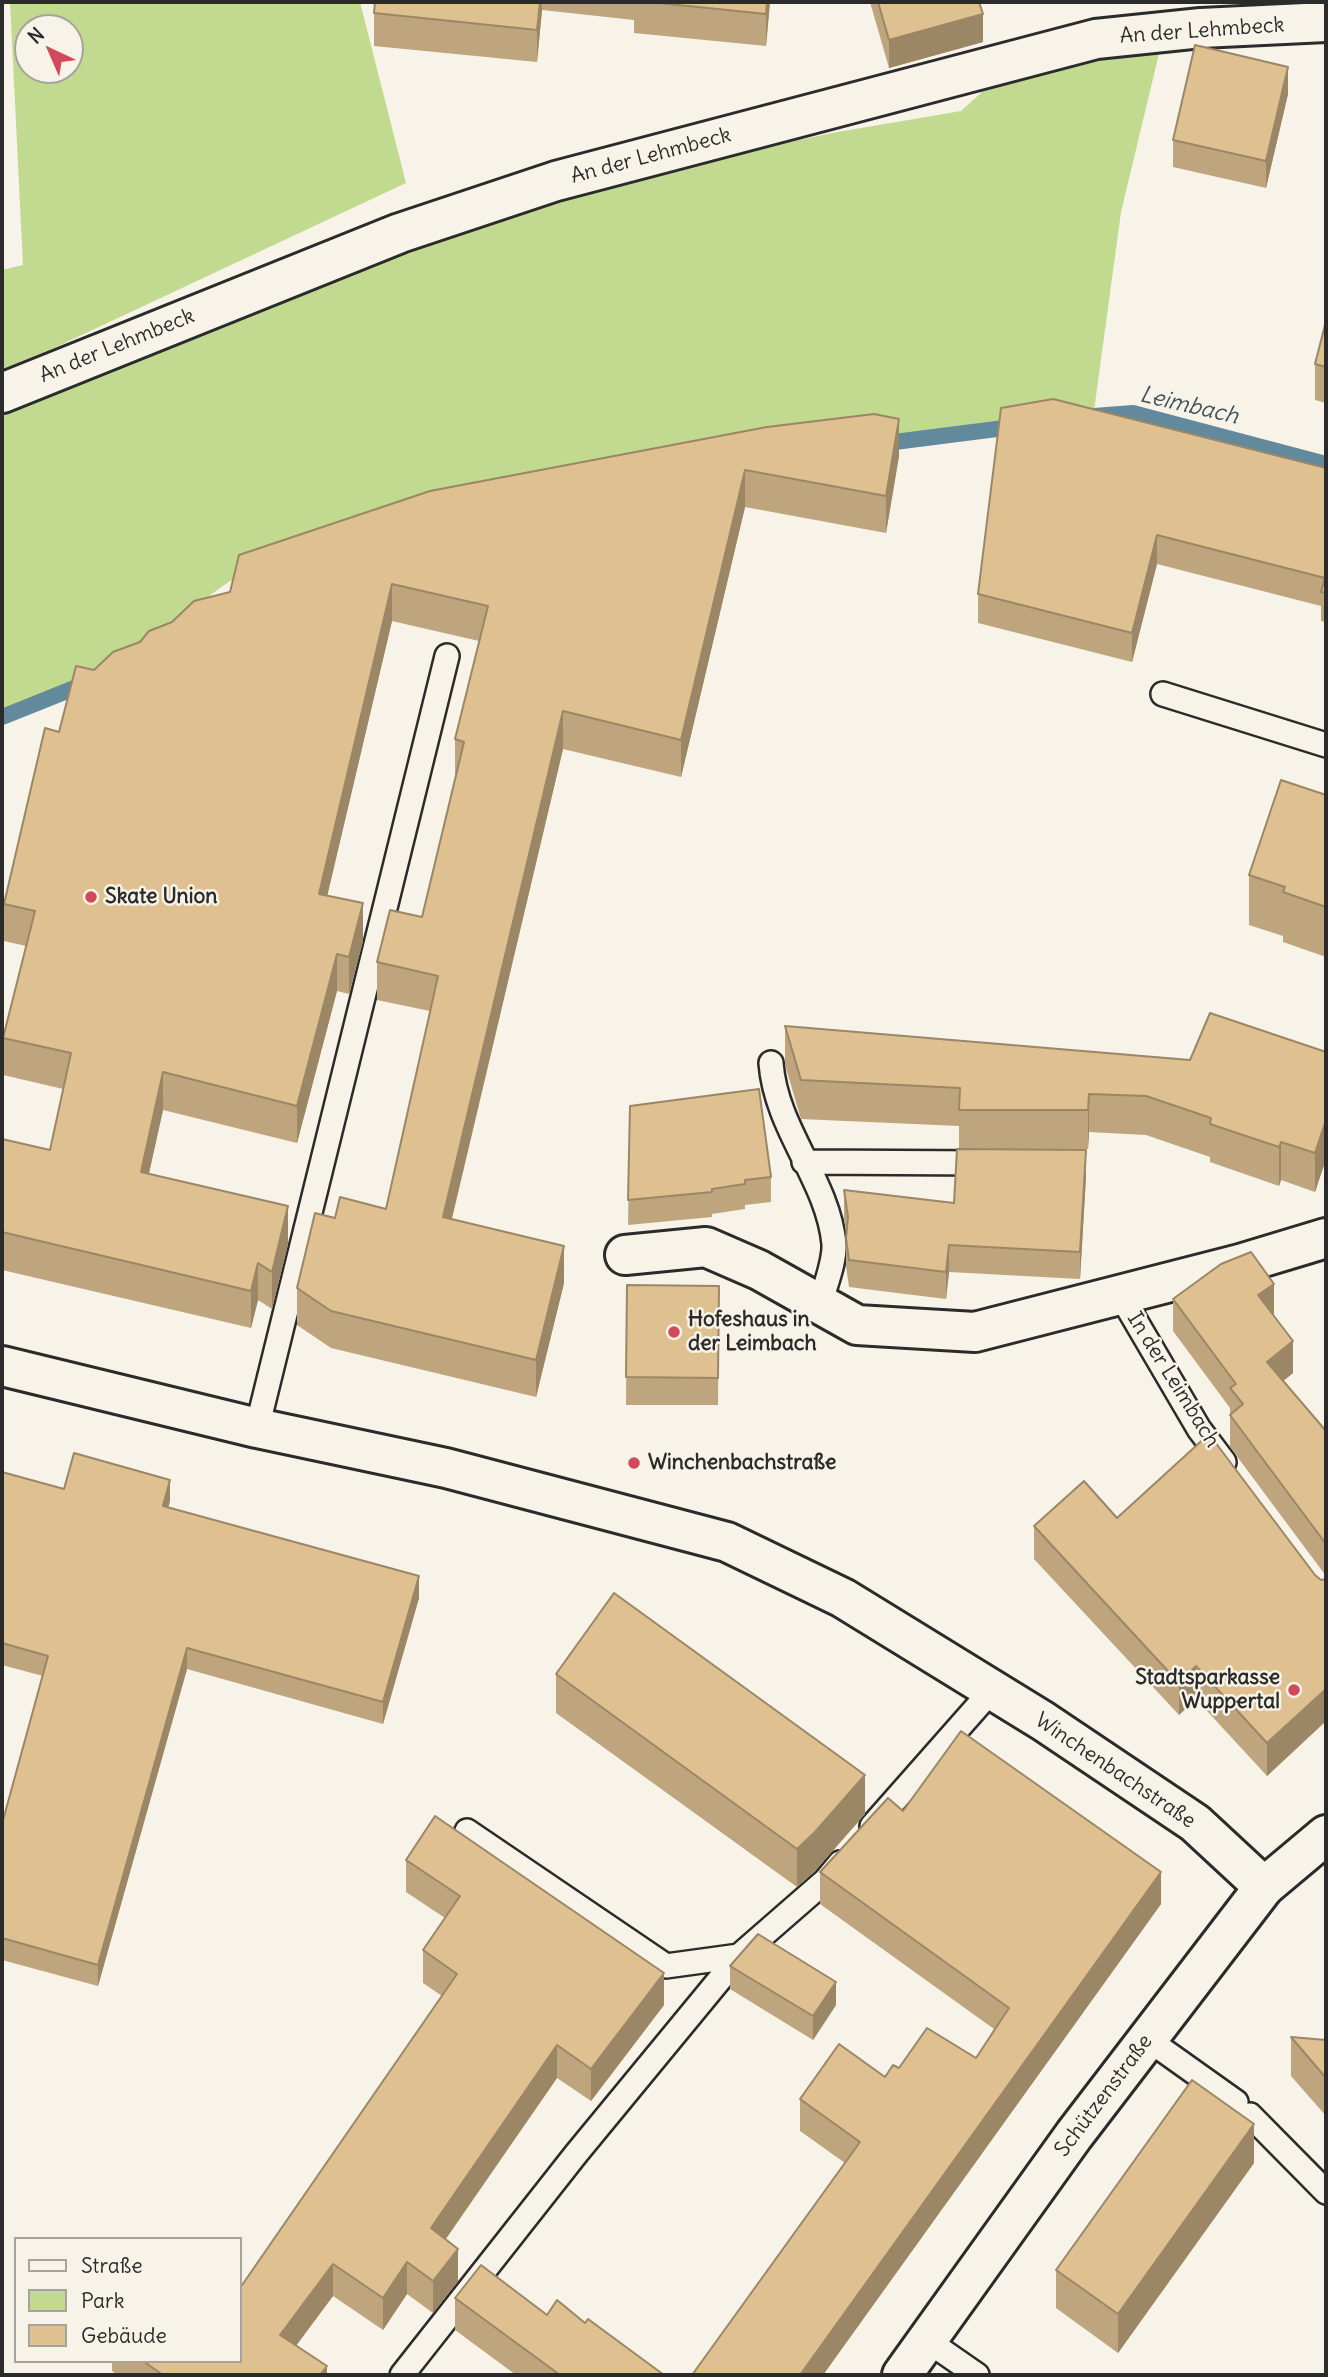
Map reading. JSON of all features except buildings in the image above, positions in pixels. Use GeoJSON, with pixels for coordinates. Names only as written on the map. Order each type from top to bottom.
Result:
{"type":"FeatureCollection","features":[{"type":"Feature","properties":{"kind":"street"},"geometry":{"type":"LineString","coordinates":[[1311,2],[1326,6]]}},
{"type":"Feature","properties":{"kind":"street","name":"An der Lehmbeck"},"geometry":{"type":"LineString","coordinates":[[2,393],[400,233],[556,181],[1096,39],[1201,28],[1326,22]]}},
{"type":"Feature","properties":{"kind":"street","name":"In der Leimbach"},"geometry":{"type":"LineString","coordinates":[[625,1255],[706,1247],[821,1302],[857,1325],[975,1332],[1121,1296],[1326,1238]]}},
{"type":"Feature","properties":{"kind":"street","name":"Winchenbachstraße"},"geometry":{"type":"LineString","coordinates":[[2,1366],[257,1428],[446,1468],[727,1542],[843,1598],[992,1690],[1195,1823],[1264,1887]]}},
{"type":"Feature","properties":{"kind":"street","name":"Schützenstraße"},"geometry":{"type":"LineString","coordinates":[[902,2375],[1146,2038],[1264,1887],[1326,1835]]}},
{"type":"Feature","properties":{"kind":"lane"},"geometry":{"type":"LineString","coordinates":[[257,1428],[447,656]]}},
{"type":"Feature","properties":{"kind":"lane"},"geometry":{"type":"LineString","coordinates":[[1163,694],[1326,745]]}},
{"type":"Feature","properties":{"kind":"lane"},"geometry":{"type":"LineString","coordinates":[[771,1063],[773,1090],[825,1206],[834,1247],[821,1302]]}},
{"type":"Feature","properties":{"kind":"lane"},"geometry":{"type":"LineString","coordinates":[[804,1162],[1009,1163]]}},
{"type":"Feature","properties":{"kind":"lane","name":"In der Leimbach"},"geometry":{"type":"LineString","coordinates":[[1121,1296],[1199,1429],[1239,1482]]}},
{"type":"Feature","properties":{"kind":"lane"},"geometry":{"type":"LineString","coordinates":[[402,2375],[576,2154],[738,1956],[825,1881],[992,1690]]}},
{"type":"Feature","properties":{"kind":"lane"},"geometry":{"type":"LineString","coordinates":[[467,1830],[666,1966],[738,1956]]}},
{"type":"Feature","properties":{"kind":"lane"},"geometry":{"type":"LineString","coordinates":[[1146,2038],[1243,2109],[1326,2192]]}},
{"type":"Feature","properties":{"kind":"lane"},"geometry":{"type":"LineString","coordinates":[[928,2341],[977,2375]]}},
{"type":"Feature","properties":{"kind":"green space"},"geometry":{"type":"Polygon","coordinates":[[[10,2],[360,2],[406,183],[54,348],[2,369],[2,270],[23,265],[14,84],[84,84],[84,14],[14,14],[14,83],[10,2]]]}},
{"type":"Feature","properties":{"kind":"green space"},"geometry":{"type":"Polygon","coordinates":[[[1163,37],[1121,212],[1094,411],[853,442],[424,516],[230,581],[106,669],[2,710],[2,406],[542,194],[832,133],[961,111],[1004,72],[1163,37]]]}},
{"type":"Feature","properties":{"kind":"waterway","name":"Leimbach"},"geometry":{"type":"LineString","coordinates":[[1094,416],[1133,413],[1326,464]]}},
{"type":"Feature","properties":{"kind":"waterway","name":"Leimbach"},"geometry":{"type":"LineString","coordinates":[[879,444],[1020,426]]}},
{"type":"Feature","properties":{"kind":"waterway","name":"Leimbach"},"geometry":{"type":"LineString","coordinates":[[2,717],[87,683]]}},
{"type":"Feature","properties":{"kind":"place","name":"Skate Union"},"geometry":{"type":"Point","coordinates":[91,897]}},
{"type":"Feature","properties":{"kind":"place","name":"Hofeshaus in der Leimbach"},"geometry":{"type":"Point","coordinates":[674,1332]}},
{"type":"Feature","properties":{"kind":"place","name":"Winchenbachstraße"},"geometry":{"type":"Point","coordinates":[634,1463]}},
{"type":"Feature","properties":{"kind":"place","name":"Stadtsparkasse Wuppertal"},"geometry":{"type":"Point","coordinates":[1294,1690]}}]}
